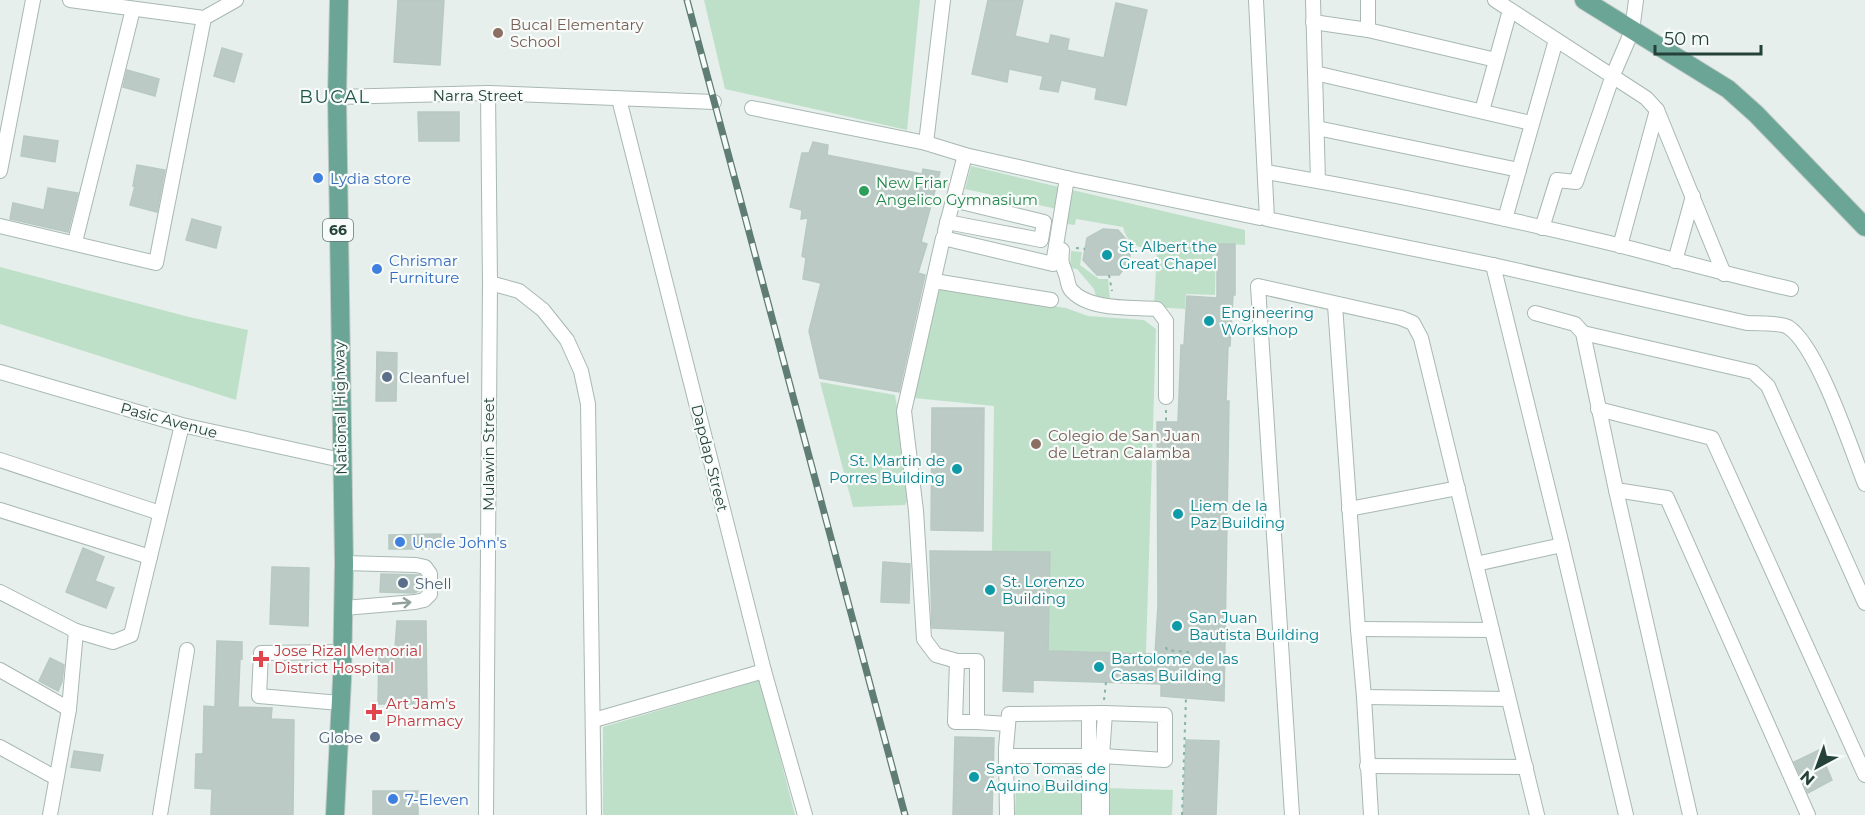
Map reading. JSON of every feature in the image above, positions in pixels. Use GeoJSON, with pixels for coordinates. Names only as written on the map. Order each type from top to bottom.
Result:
{"type":"FeatureCollection","features":[{"type":"Feature","properties":{"kind":"main road","name":"National Highway"},"geometry":{"type":"LineString","coordinates":[[335,815],[344,608],[337,97],[339,0]]}},
{"type":"Feature","properties":{"kind":"main road"},"geometry":{"type":"LineString","coordinates":[[1584,0],[1728,89],[1756,114],[1865,227]]}},
{"type":"Feature","properties":{"kind":"street"},"geometry":{"type":"LineString","coordinates":[[0,171],[33,0]]}},
{"type":"Feature","properties":{"kind":"street"},"geometry":{"type":"LineString","coordinates":[[70,0],[204,18],[236,0]]}},
{"type":"Feature","properties":{"kind":"street"},"geometry":{"type":"LineString","coordinates":[[926,143],[943,0]]}},
{"type":"Feature","properties":{"kind":"street"},"geometry":{"type":"LineString","coordinates":[[1256,0],[1267,219],[1492,264],[1747,323],[1787,326],[1803,340],[1825,382],[1865,484]]}},
{"type":"Feature","properties":{"kind":"street"},"geometry":{"type":"LineString","coordinates":[[1313,0],[1318,181]]}},
{"type":"Feature","properties":{"kind":"street"},"geometry":{"type":"LineString","coordinates":[[1368,0],[1368,30]]}},
{"type":"Feature","properties":{"kind":"street"},"geometry":{"type":"LineString","coordinates":[[1495,0],[1613,75],[1646,98],[1658,110],[1724,274]]}},
{"type":"Feature","properties":{"kind":"street"},"geometry":{"type":"LineString","coordinates":[[1542,228],[1557,180],[1576,182],[1613,75],[1632,31],[1636,0]]}},
{"type":"Feature","properties":{"kind":"street"},"geometry":{"type":"LineString","coordinates":[[75,242],[133,9]]}},
{"type":"Feature","properties":{"kind":"street"},"geometry":{"type":"LineString","coordinates":[[1482,111],[1510,10]]}},
{"type":"Feature","properties":{"kind":"street"},"geometry":{"type":"LineString","coordinates":[[0,226],[156,263],[204,18]]}},
{"type":"Feature","properties":{"kind":"street"},"geometry":{"type":"LineString","coordinates":[[1313,22],[1368,30],[1496,60]]}},
{"type":"Feature","properties":{"kind":"street"},"geometry":{"type":"LineString","coordinates":[[1505,219],[1556,40]]}},
{"type":"Feature","properties":{"kind":"street"},"geometry":{"type":"LineString","coordinates":[[1315,74],[1531,123]]}},
{"type":"Feature","properties":{"kind":"street","name":"Narra Street"},"geometry":{"type":"LineString","coordinates":[[337,97],[488,93],[714,102]]}},
{"type":"Feature","properties":{"kind":"street","name":"Mulawin Street"},"geometry":{"type":"LineString","coordinates":[[486,815],[490,283],[488,93]]}},
{"type":"Feature","properties":{"kind":"street","name":"Dapdap Street"},"geometry":{"type":"LineString","coordinates":[[619,99],[764,671],[805,815]]}},
{"type":"Feature","properties":{"kind":"street"},"geometry":{"type":"LineString","coordinates":[[752,108],[926,143],[965,155],[1069,179],[1260,218]]}},
{"type":"Feature","properties":{"kind":"street"},"geometry":{"type":"LineString","coordinates":[[1620,246],[1658,110]]}},
{"type":"Feature","properties":{"kind":"street"},"geometry":{"type":"LineString","coordinates":[[1317,128],[1519,170]]}},
{"type":"Feature","properties":{"kind":"street"},"geometry":{"type":"LineString","coordinates":[[965,155],[943,238],[904,411],[916,521],[924,639],[936,655],[957,661],[977,661],[977,722]]}},
{"type":"Feature","properties":{"kind":"street"},"geometry":{"type":"LineString","coordinates":[[1266,172],[1505,219],[1791,289]]}},
{"type":"Feature","properties":{"kind":"street"},"geometry":{"type":"LineString","coordinates":[[943,238],[1053,264],[1069,179]]}},
{"type":"Feature","properties":{"kind":"street"},"geometry":{"type":"LineString","coordinates":[[1069,179],[1061,264],[1070,288],[1081,299],[1095,304],[1157,309],[1166,321],[1166,397]]}},
{"type":"Feature","properties":{"kind":"street"},"geometry":{"type":"LineString","coordinates":[[1675,261],[1693,196]]}},
{"type":"Feature","properties":{"kind":"street"},"geometry":{"type":"LineString","coordinates":[[947,222],[1041,240],[1044,222],[953,200]]}},
{"type":"Feature","properties":{"kind":"street"},"geometry":{"type":"LineString","coordinates":[[1492,264],[1626,815]]}},
{"type":"Feature","properties":{"kind":"street"},"geometry":{"type":"LineString","coordinates":[[934,281],[1051,300]]}},
{"type":"Feature","properties":{"kind":"street"},"geometry":{"type":"LineString","coordinates":[[490,283],[519,291],[543,310],[567,340],[581,371],[588,404],[594,815]]}},
{"type":"Feature","properties":{"kind":"street"},"geometry":{"type":"LineString","coordinates":[[1292,815],[1258,286],[1401,318],[1413,323],[1421,338],[1537,815]]}},
{"type":"Feature","properties":{"kind":"street"},"geometry":{"type":"LineString","coordinates":[[1335,304],[1371,815]]}},
{"type":"Feature","properties":{"kind":"street"},"geometry":{"type":"LineString","coordinates":[[1535,313],[1575,324],[1583,333],[1598,409],[1690,815]]}},
{"type":"Feature","properties":{"kind":"street"},"geometry":{"type":"LineString","coordinates":[[1583,333],[1753,372],[1768,386],[1865,603]]}},
{"type":"Feature","properties":{"kind":"street","name":"Pasic Avenue"},"geometry":{"type":"LineString","coordinates":[[0,372],[182,425],[341,460]]}},
{"type":"Feature","properties":{"kind":"street"},"geometry":{"type":"LineString","coordinates":[[1598,409],[1712,438],[1865,775]]}},
{"type":"Feature","properties":{"kind":"street"},"geometry":{"type":"LineString","coordinates":[[0,591],[76,631],[113,642],[131,635],[182,425]]}},
{"type":"Feature","properties":{"kind":"street"},"geometry":{"type":"LineString","coordinates":[[0,460],[160,513]]}},
{"type":"Feature","properties":{"kind":"street"},"geometry":{"type":"LineString","coordinates":[[1349,509],[1458,488]]}},
{"type":"Feature","properties":{"kind":"street"},"geometry":{"type":"LineString","coordinates":[[1616,490],[1667,498],[1808,815]]}},
{"type":"Feature","properties":{"kind":"street"},"geometry":{"type":"LineString","coordinates":[[0,510],[150,556]]}},
{"type":"Feature","properties":{"kind":"street"},"geometry":{"type":"LineString","coordinates":[[1476,564],[1562,545]]}},
{"type":"Feature","properties":{"kind":"street"},"geometry":{"type":"LineString","coordinates":[[344,563],[425,567],[430,574],[430,594],[424,600],[415,602],[344,608]]}},
{"type":"Feature","properties":{"kind":"street"},"geometry":{"type":"LineString","coordinates":[[1358,629],[1492,630]]}},
{"type":"Feature","properties":{"kind":"street"},"geometry":{"type":"LineString","coordinates":[[50,815],[69,709],[76,631]]}},
{"type":"Feature","properties":{"kind":"street"},"geometry":{"type":"LineString","coordinates":[[160,815],[187,650]]}},
{"type":"Feature","properties":{"kind":"street"},"geometry":{"type":"LineString","coordinates":[[340,703],[259,696],[261,653],[342,652]]}},
{"type":"Feature","properties":{"kind":"street"},"geometry":{"type":"LineString","coordinates":[[957,661],[955,722],[1008,724]]}},
{"type":"Feature","properties":{"kind":"street"},"geometry":{"type":"LineString","coordinates":[[0,670],[69,709]]}},
{"type":"Feature","properties":{"kind":"street"},"geometry":{"type":"LineString","coordinates":[[594,720],[764,671]]}},
{"type":"Feature","properties":{"kind":"street"},"geometry":{"type":"LineString","coordinates":[[1364,697],[1508,699]]}},
{"type":"Feature","properties":{"kind":"street"},"geometry":{"type":"LineString","coordinates":[[1089,815],[1104,713]]}},
{"type":"Feature","properties":{"kind":"street"},"geometry":{"type":"LineString","coordinates":[[1006,756],[1096,756],[1165,760],[1165,715],[1009,714],[1006,756],[1007,815]]}},
{"type":"Feature","properties":{"kind":"street"},"geometry":{"type":"LineString","coordinates":[[1089,714],[1102,815]]}},
{"type":"Feature","properties":{"kind":"street"},"geometry":{"type":"LineString","coordinates":[[0,747],[56,778]]}},
{"type":"Feature","properties":{"kind":"street"},"geometry":{"type":"LineString","coordinates":[[1367,766],[1526,767]]}},
{"type":"Feature","properties":{"kind":"path"},"geometry":{"type":"LineString","coordinates":[[1109,275],[1114,306]]}},
{"type":"Feature","properties":{"kind":"path"},"geometry":{"type":"LineString","coordinates":[[1167,650],[1188,652],[1188,654]]}},
{"type":"Feature","properties":{"kind":"path"},"geometry":{"type":"LineString","coordinates":[[1104,713],[1106,682]]}},
{"type":"Feature","properties":{"kind":"path"},"geometry":{"type":"LineString","coordinates":[[1182,815],[1186,697]]}},
{"type":"Feature","properties":{"kind":"green space"},"geometry":{"type":"Polygon","coordinates":[[[704,0],[920,0],[907,130],[725,89],[704,0]]]}},
{"type":"Feature","properties":{"kind":"green space"},"geometry":{"type":"Polygon","coordinates":[[[971,166],[1067,189],[1057,209],[965,189],[971,166]]]}},
{"type":"Feature","properties":{"kind":"green space"},"geometry":{"type":"Polygon","coordinates":[[[1072,190],[1245,230],[1245,245],[1216,243],[1215,295],[1186,294],[1185,309],[1154,307],[1157,251],[1135,245],[1128,238],[1123,227],[1076,219],[1075,225],[1067,224],[1072,190]]]}},
{"type":"Feature","properties":{"kind":"green space"},"geometry":{"type":"Polygon","coordinates":[[[1071,251],[1082,252],[1080,265],[1099,279],[1108,279],[1110,300],[1097,300],[1094,289],[1077,269],[1070,268],[1071,251]]]}},
{"type":"Feature","properties":{"kind":"green space"},"geometry":{"type":"Polygon","coordinates":[[[0,267],[189,317],[248,330],[236,400],[0,324],[0,267]]]}},
{"type":"Feature","properties":{"kind":"green space"},"geometry":{"type":"Polygon","coordinates":[[[936,288],[1066,308],[1088,316],[1144,320],[1156,329],[1146,653],[1048,651],[992,552],[994,406],[914,398],[936,288]]]}},
{"type":"Feature","properties":{"kind":"green space"},"geometry":{"type":"Polygon","coordinates":[[[820,382],[895,395],[912,492],[905,505],[853,507],[820,382]]]}},
{"type":"Feature","properties":{"kind":"green space"},"geometry":{"type":"Polygon","coordinates":[[[760,680],[795,815],[603,815],[603,727],[760,680]]]}},
{"type":"Feature","properties":{"kind":"green space"},"geometry":{"type":"Polygon","coordinates":[[[1016,784],[1084,787],[1083,815],[1015,815],[1016,784]]]}},
{"type":"Feature","properties":{"kind":"green space"},"geometry":{"type":"Polygon","coordinates":[[[1106,788],[1173,790],[1172,815],[1106,815],[1106,788]]]}},
{"type":"Feature","properties":{"kind":"building"},"geometry":{"type":"Polygon","coordinates":[[[398,0],[444,0],[440,65],[394,62],[398,0]]]}},
{"type":"Feature","properties":{"kind":"building"},"geometry":{"type":"Polygon","coordinates":[[[988,0],[1023,0],[1015,36],[1049,44],[1051,35],[1069,39],[1067,50],[1104,58],[1116,3],[1147,10],[1126,105],[1095,99],[1097,88],[1061,80],[1058,92],[1040,89],[1043,76],[1009,69],[1007,82],[972,74],[988,0]]]}},
{"type":"Feature","properties":{"kind":"building"},"geometry":{"type":"Polygon","coordinates":[[[222,48],[242,54],[234,82],[214,76],[222,48]]]}},
{"type":"Feature","properties":{"kind":"building"},"geometry":{"type":"Polygon","coordinates":[[[127,70],[159,79],[155,96],[123,87],[127,70]]]}},
{"type":"Feature","properties":{"kind":"building"},"geometry":{"type":"Polygon","coordinates":[[[418,112],[459,112],[459,141],[419,141],[418,112]]]}},
{"type":"Feature","properties":{"kind":"building"},"geometry":{"type":"Polygon","coordinates":[[[24,136],[58,141],[55,162],[21,156],[24,136]]]}},
{"type":"Feature","properties":{"kind":"building"},"geometry":{"type":"Polygon","coordinates":[[[813,142],[828,145],[827,155],[922,174],[923,169],[940,172],[921,242],[927,244],[918,273],[925,275],[899,392],[820,378],[809,331],[821,283],[803,279],[806,258],[802,256],[808,218],[801,219],[802,210],[790,207],[802,153],[809,153],[813,142]]]}},
{"type":"Feature","properties":{"kind":"building"},"geometry":{"type":"Polygon","coordinates":[[[137,165],[165,170],[157,212],[130,205],[137,165]]]}},
{"type":"Feature","properties":{"kind":"building"},"geometry":{"type":"Polygon","coordinates":[[[48,188],[78,193],[68,232],[10,219],[13,203],[44,210],[48,188]]]}},
{"type":"Feature","properties":{"kind":"building"},"geometry":{"type":"Polygon","coordinates":[[[192,219],[221,227],[216,248],[186,240],[192,219]]]}},
{"type":"Feature","properties":{"kind":"building","name":"St. Albert the Great Chapel"},"geometry":{"type":"Polygon","coordinates":[[[1103,229],[1118,230],[1130,244],[1130,261],[1119,275],[1097,275],[1083,260],[1087,238],[1103,229]]]}},
{"type":"Feature","properties":{"kind":"building"},"geometry":{"type":"Polygon","coordinates":[[[1217,244],[1235,244],[1235,295],[1233,295],[1230,346],[1228,346],[1226,401],[1229,401],[1224,701],[1161,696],[1161,684],[1033,680],[1033,692],[1003,691],[1005,631],[932,628],[930,551],[1050,552],[1048,651],[1155,654],[1158,605],[1157,422],[1178,422],[1181,345],[1184,345],[1187,296],[1217,298],[1217,244]]]}},
{"type":"Feature","properties":{"kind":"building","name":"Cleanfuel"},"geometry":{"type":"Polygon","coordinates":[[[377,352],[397,353],[396,401],[376,401],[377,352]]]}},
{"type":"Feature","properties":{"kind":"building","name":"St. Martin de Porres Building"},"geometry":{"type":"Polygon","coordinates":[[[932,408],[984,408],[983,531],[931,530],[932,408]]]}},
{"type":"Feature","properties":{"kind":"building"},"geometry":{"type":"Polygon","coordinates":[[[441,534],[441,549],[389,549],[389,535],[441,534]]]}},
{"type":"Feature","properties":{"kind":"building"},"geometry":{"type":"Polygon","coordinates":[[[83,548],[104,557],[95,581],[114,588],[106,608],[66,592],[83,548]]]}},
{"type":"Feature","properties":{"kind":"building"},"geometry":{"type":"Polygon","coordinates":[[[883,562],[910,564],[909,603],[881,602],[883,562]]]}},
{"type":"Feature","properties":{"kind":"building"},"geometry":{"type":"Polygon","coordinates":[[[272,567],[309,568],[308,626],[270,624],[272,567]]]}},
{"type":"Feature","properties":{"kind":"building","name":"Shell"},"geometry":{"type":"Polygon","coordinates":[[[381,574],[420,575],[421,590],[414,593],[380,592],[381,574]]]}},
{"type":"Feature","properties":{"kind":"building"},"geometry":{"type":"Polygon","coordinates":[[[397,621],[426,621],[427,704],[378,704],[379,648],[395,648],[397,621]]]}},
{"type":"Feature","properties":{"kind":"building"},"geometry":{"type":"Polygon","coordinates":[[[217,641],[242,642],[238,707],[272,708],[271,719],[294,720],[293,815],[211,815],[212,789],[195,788],[196,754],[203,754],[204,706],[215,707],[217,641]]]}},
{"type":"Feature","properties":{"kind":"building"},"geometry":{"type":"Polygon","coordinates":[[[50,658],[64,665],[62,682],[58,691],[39,681],[50,658]]]}},
{"type":"Feature","properties":{"kind":"building","name":"Santo Tomas de Aquino Building"},"geometry":{"type":"Polygon","coordinates":[[[955,737],[994,738],[992,815],[953,815],[955,737]]]}},
{"type":"Feature","properties":{"kind":"building"},"geometry":{"type":"Polygon","coordinates":[[[1186,740],[1219,741],[1216,815],[1183,815],[1186,740]]]}},
{"type":"Feature","properties":{"kind":"building"},"geometry":{"type":"Polygon","coordinates":[[[1819,750],[1832,780],[1808,793],[1794,762],[1819,750]]]}},
{"type":"Feature","properties":{"kind":"building"},"geometry":{"type":"Polygon","coordinates":[[[74,751],[103,755],[100,771],[71,767],[74,751]]]}},
{"type":"Feature","properties":{"kind":"building"},"geometry":{"type":"Polygon","coordinates":[[[373,791],[418,791],[418,815],[373,815],[373,791]]]}},
{"type":"Feature","properties":{"kind":"railway"},"geometry":{"type":"LineString","coordinates":[[687,0],[905,815]]}},
{"type":"Feature","properties":{"kind":"place","name":"Bucal Elementary School"},"geometry":{"type":"Point","coordinates":[498,33]}},
{"type":"Feature","properties":{"kind":"place","name":"Lydia store"},"geometry":{"type":"Point","coordinates":[318,178]}},
{"type":"Feature","properties":{"kind":"place","name":"New Friar Angelico Gymnasium"},"geometry":{"type":"Point","coordinates":[864,191]}},
{"type":"Feature","properties":{"kind":"place","name":"St. Albert the Great Chapel"},"geometry":{"type":"Point","coordinates":[1107,255]}},
{"type":"Feature","properties":{"kind":"place","name":"Chrismar Furniture"},"geometry":{"type":"Point","coordinates":[377,269]}},
{"type":"Feature","properties":{"kind":"place","name":"Engineering Workshop"},"geometry":{"type":"Point","coordinates":[1209,321]}},
{"type":"Feature","properties":{"kind":"place","name":"Cleanfuel"},"geometry":{"type":"Point","coordinates":[387,377]}},
{"type":"Feature","properties":{"kind":"place","name":"Colegio de San Juan de Letran Calamba"},"geometry":{"type":"Point","coordinates":[1036,444]}},
{"type":"Feature","properties":{"kind":"place","name":"St. Martin de Porres Building"},"geometry":{"type":"Point","coordinates":[957,469]}},
{"type":"Feature","properties":{"kind":"place","name":"Liem de la Paz Building"},"geometry":{"type":"Point","coordinates":[1178,514]}},
{"type":"Feature","properties":{"kind":"place","name":"Uncle John's"},"geometry":{"type":"Point","coordinates":[400,542]}},
{"type":"Feature","properties":{"kind":"place","name":"Shell"},"geometry":{"type":"Point","coordinates":[403,583]}},
{"type":"Feature","properties":{"kind":"place","name":"St. Lorenzo Building"},"geometry":{"type":"Point","coordinates":[990,590]}},
{"type":"Feature","properties":{"kind":"place","name":"San Juan Bautista Building"},"geometry":{"type":"Point","coordinates":[1177,626]}},
{"type":"Feature","properties":{"kind":"place","name":"Jose Rizal Memorial District Hospital"},"geometry":{"type":"Point","coordinates":[261,659]}},
{"type":"Feature","properties":{"kind":"place","name":"Bartolome de las Casas Building"},"geometry":{"type":"Point","coordinates":[1099,667]}},
{"type":"Feature","properties":{"kind":"place","name":"Art Jam's Pharmacy"},"geometry":{"type":"Point","coordinates":[374,712]}},
{"type":"Feature","properties":{"kind":"place","name":"Globe"},"geometry":{"type":"Point","coordinates":[375,737]}},
{"type":"Feature","properties":{"kind":"place","name":"Santo Tomas de Aquino Building"},"geometry":{"type":"Point","coordinates":[974,777]}},
{"type":"Feature","properties":{"kind":"place","name":"7-Eleven"},"geometry":{"type":"Point","coordinates":[393,799]}},
{"type":"Feature","properties":{"kind":"district","name":"BUCAL"},"geometry":{"type":"Point","coordinates":[335,97]}}]}
